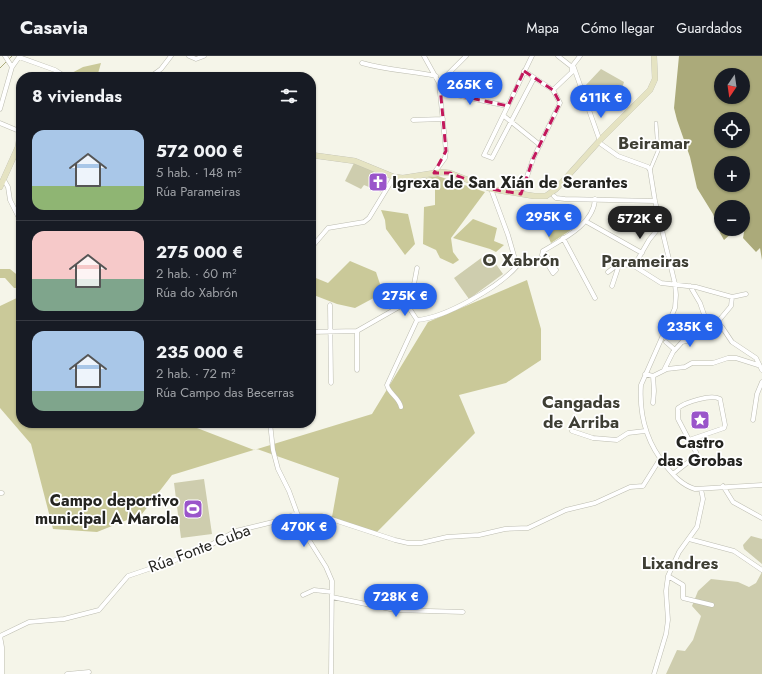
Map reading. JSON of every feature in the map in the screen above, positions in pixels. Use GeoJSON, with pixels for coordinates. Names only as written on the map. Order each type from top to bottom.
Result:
{"type":"FeatureCollection","features":[{"type":"Feature","properties":{"kind":"main road"},"geometry":{"type":"LineString","coordinates":[[316,156],[355,161],[394,177],[450,173],[491,189],[541,196],[551,195],[600,139],[648,92],[655,78],[654,56]]}},
{"type":"Feature","properties":{"kind":"main road"},"geometry":{"type":"LineString","coordinates":[[0,187],[16,151]]}},
{"type":"Feature","properties":{"kind":"street"},"geometry":{"type":"LineString","coordinates":[[6,56],[12,67]]}},
{"type":"Feature","properties":{"kind":"street"},"geometry":{"type":"LineString","coordinates":[[157,72],[171,56]]}},
{"type":"Feature","properties":{"kind":"street"},"geometry":{"type":"LineString","coordinates":[[189,56],[196,59],[204,56]]}},
{"type":"Feature","properties":{"kind":"street"},"geometry":{"type":"LineString","coordinates":[[424,56],[440,84],[443,119],[445,158],[434,173]]}},
{"type":"Feature","properties":{"kind":"street"},"geometry":{"type":"LineString","coordinates":[[440,84],[466,56]]}},
{"type":"Feature","properties":{"kind":"street"},"geometry":{"type":"LineString","coordinates":[[532,56],[484,155],[492,158],[534,78]]}},
{"type":"Feature","properties":{"kind":"street"},"geometry":{"type":"LineString","coordinates":[[553,90],[571,74],[572,69],[558,56]]}},
{"type":"Feature","properties":{"kind":"street"},"geometry":{"type":"LineString","coordinates":[[580,56],[573,65],[601,144],[618,156],[648,167],[650,170]]}},
{"type":"Feature","properties":{"kind":"street"},"geometry":{"type":"LineString","coordinates":[[0,109],[12,67],[19,57],[58,72]]}},
{"type":"Feature","properties":{"kind":"street"},"geometry":{"type":"LineString","coordinates":[[362,63],[380,68],[406,70],[436,76]]}},
{"type":"Feature","properties":{"kind":"street"},"geometry":{"type":"LineString","coordinates":[[521,194],[540,144],[560,103],[553,90],[524,71]]}},
{"type":"Feature","properties":{"kind":"street"},"geometry":{"type":"LineString","coordinates":[[440,84],[456,95],[507,106]]}},
{"type":"Feature","properties":{"kind":"street"},"geometry":{"type":"LineString","coordinates":[[504,116],[540,144]]}},
{"type":"Feature","properties":{"kind":"street"},"geometry":{"type":"LineString","coordinates":[[413,120],[443,119]]}},
{"type":"Feature","properties":{"kind":"street"},"geometry":{"type":"LineString","coordinates":[[0,123],[16,129]]}},
{"type":"Feature","properties":{"kind":"street"},"geometry":{"type":"LineString","coordinates":[[656,123],[658,151],[650,170],[655,201],[675,284],[675,308],[641,385],[640,398],[645,431],[652,447],[660,459],[685,486],[701,489],[723,486],[762,485]]}},
{"type":"Feature","properties":{"kind":"street"},"geometry":{"type":"LineString","coordinates":[[316,242],[328,228],[364,222],[369,218],[394,177]]}},
{"type":"Feature","properties":{"kind":"street"},"geometry":{"type":"LineString","coordinates":[[4,180],[8,187],[10,200],[16,212]]}},
{"type":"Feature","properties":{"kind":"street"},"geometry":{"type":"LineString","coordinates":[[417,320],[436,317],[458,307],[509,275],[517,266],[508,235],[491,189]]}},
{"type":"Feature","properties":{"kind":"street"},"geometry":{"type":"LineString","coordinates":[[551,195],[556,198],[655,201]]}},
{"type":"Feature","properties":{"kind":"street"},"geometry":{"type":"LineString","coordinates":[[543,251],[587,222],[595,199]]}},
{"type":"Feature","properties":{"kind":"street"},"geometry":{"type":"LineString","coordinates":[[587,222],[642,253]]}},
{"type":"Feature","properties":{"kind":"street"},"geometry":{"type":"LineString","coordinates":[[634,266],[661,225]]}},
{"type":"Feature","properties":{"kind":"street"},"geometry":{"type":"LineString","coordinates":[[563,238],[596,298]]}},
{"type":"Feature","properties":{"kind":"street"},"geometry":{"type":"LineString","coordinates":[[543,251],[556,270],[553,273],[542,255],[543,251]]}},
{"type":"Feature","properties":{"kind":"street"},"geometry":{"type":"LineString","coordinates":[[608,272],[623,264],[634,266],[660,284],[690,286],[732,297],[746,294]]}},
{"type":"Feature","properties":{"kind":"street"},"geometry":{"type":"LineString","coordinates":[[612,286],[619,265]]}},
{"type":"Feature","properties":{"kind":"street"},"geometry":{"type":"LineString","coordinates":[[316,332],[356,331],[406,303],[412,295],[417,268]]}},
{"type":"Feature","properties":{"kind":"street"},"geometry":{"type":"LineString","coordinates":[[690,286],[700,303],[706,320],[722,327],[732,342],[756,358],[762,370]]}},
{"type":"Feature","properties":{"kind":"street"},"geometry":{"type":"LineString","coordinates":[[716,324],[731,306],[732,297]]}},
{"type":"Feature","properties":{"kind":"street"},"geometry":{"type":"LineString","coordinates":[[406,303],[417,320]]}},
{"type":"Feature","properties":{"kind":"street"},"geometry":{"type":"LineString","coordinates":[[330,305],[332,383]]}},
{"type":"Feature","properties":{"kind":"street"},"geometry":{"type":"LineString","coordinates":[[401,407],[399,401],[388,389],[387,385],[417,320]]}},
{"type":"Feature","properties":{"kind":"street"},"geometry":{"type":"LineString","coordinates":[[664,370],[675,350],[682,342],[690,340],[706,320]]}},
{"type":"Feature","properties":{"kind":"street"},"geometry":{"type":"LineString","coordinates":[[356,331],[357,370]]}},
{"type":"Feature","properties":{"kind":"street"},"geometry":{"type":"LineString","coordinates":[[666,342],[675,350]]}},
{"type":"Feature","properties":{"kind":"street"},"geometry":{"type":"LineString","coordinates":[[645,374],[653,376],[664,370],[685,367],[692,363],[712,363],[728,358],[736,358],[760,364]]}},
{"type":"Feature","properties":{"kind":"street"},"geometry":{"type":"LineString","coordinates":[[653,376],[653,403]]}},
{"type":"Feature","properties":{"kind":"street"},"geometry":{"type":"LineString","coordinates":[[753,420],[757,394],[762,382]]}},
{"type":"Feature","properties":{"kind":"street"},"geometry":{"type":"LineString","coordinates":[[673,474],[696,456],[696,452],[689,440],[678,419],[678,408],[710,398],[716,397],[720,399],[725,425],[724,428],[689,440]]}},
{"type":"Feature","properties":{"kind":"street"},"geometry":{"type":"LineString","coordinates":[[271,428],[273,450],[278,469],[289,491],[296,515],[304,532],[326,567],[332,581],[331,674]]}},
{"type":"Feature","properties":{"kind":"street"},"geometry":{"type":"LineString","coordinates":[[572,431],[593,438],[617,440],[628,433],[645,431]]}},
{"type":"Feature","properties":{"kind":"street"},"geometry":{"type":"LineString","coordinates":[[296,515],[330,518],[408,544],[421,543],[447,537],[479,535],[505,529],[528,528],[566,510],[595,503],[630,487],[643,486],[660,459]]}},
{"type":"Feature","properties":{"kind":"street"},"geometry":{"type":"LineString","coordinates":[[723,486],[733,502],[762,518]]}},
{"type":"Feature","properties":{"kind":"street"},"geometry":{"type":"LineString","coordinates":[[654,674],[666,634],[668,620],[666,590],[668,576],[679,552],[698,527],[703,499],[701,489]]}},
{"type":"Feature","properties":{"kind":"street","name":"Rúa Fonte Cuba"},"geometry":{"type":"LineString","coordinates":[[0,636],[29,622],[64,619],[99,610],[128,576],[196,553],[236,531],[296,515]]}},
{"type":"Feature","properties":{"kind":"street"},"geometry":{"type":"LineString","coordinates":[[689,539],[734,551],[762,570]]}},
{"type":"Feature","properties":{"kind":"street"},"geometry":{"type":"LineString","coordinates":[[668,576],[683,585],[683,598],[712,605]]}},
{"type":"Feature","properties":{"kind":"street"},"geometry":{"type":"LineString","coordinates":[[302,595],[314,590],[395,610],[463,612]]}},
{"type":"Feature","properties":{"kind":"street"},"geometry":{"type":"LineString","coordinates":[[0,636],[2,647],[2,674]]}},
{"type":"Feature","properties":{"kind":"street"},"geometry":{"type":"LineString","coordinates":[[67,674],[89,672]]}},
{"type":"Feature","properties":{"kind":"highlighted area"},"geometry":{"type":"Polygon","coordinates":[[[524,71],[553,90],[560,103],[533,159],[521,194],[491,189],[450,173],[434,173],[446,151],[440,86],[456,95],[508,106],[524,71]]]}},
{"type":"Feature","properties":{"kind":"green space"},"geometry":{"type":"Polygon","coordinates":[[[601,69],[624,82],[621,92],[603,109],[598,106],[593,106],[584,87],[601,69]]]}},
{"type":"Feature","properties":{"kind":"green space"},"geometry":{"type":"Polygon","coordinates":[[[354,163],[374,171],[373,174],[386,180],[381,192],[364,185],[361,189],[345,181],[354,163]]]}},
{"type":"Feature","properties":{"kind":"green space","name":"O Xabrón"},"geometry":{"type":"Polygon","coordinates":[[[488,253],[503,274],[469,299],[454,278],[488,253]]]}},
{"type":"Feature","properties":{"kind":"green space","name":"Campo deportivo municipal A Marola"},"geometry":{"type":"Polygon","coordinates":[[[204,479],[212,534],[181,538],[174,483],[204,479]]]}},
{"type":"Feature","properties":{"kind":"green space"},"geometry":{"type":"Polygon","coordinates":[[[751,536],[762,539],[762,564],[744,549],[743,545],[751,536]]]}},
{"type":"Feature","properties":{"kind":"green space"},"geometry":{"type":"Polygon","coordinates":[[[762,572],[762,674],[666,674],[677,650],[685,651],[693,640],[701,616],[692,606],[698,591],[711,579],[738,582],[749,587],[756,583],[762,572]]]}},
{"type":"Feature","properties":{"kind":"shaded area"},"geometry":{"type":"Polygon","coordinates":[[[679,56],[762,56],[762,260],[760,248],[756,252],[743,238],[743,236],[750,236],[750,200],[714,200],[714,217],[697,188],[690,157],[674,108],[679,56]]]}},
{"type":"Feature","properties":{"kind":"shaded area"},"geometry":{"type":"Polygon","coordinates":[[[101,63],[98,72],[74,72],[83,67],[101,63]]]}},
{"type":"Feature","properties":{"kind":"shaded area"},"geometry":{"type":"Polygon","coordinates":[[[438,176],[485,192],[451,238],[453,252],[459,260],[453,264],[440,258],[436,250],[423,244],[424,207],[435,205],[435,188],[429,184],[425,178],[438,176]]]}},
{"type":"Feature","properties":{"kind":"shaded area"},"geometry":{"type":"Polygon","coordinates":[[[381,210],[408,214],[415,244],[405,255],[386,229],[385,220],[381,210]]]}},
{"type":"Feature","properties":{"kind":"shaded area"},"geometry":{"type":"Polygon","coordinates":[[[557,218],[574,222],[574,228],[551,243],[547,234],[553,221],[557,218]]]}},
{"type":"Feature","properties":{"kind":"shaded area"},"geometry":{"type":"Polygon","coordinates":[[[473,219],[497,228],[494,241],[504,245],[496,252],[453,238],[473,219]]]}},
{"type":"Feature","properties":{"kind":"shaded area"},"geometry":{"type":"Polygon","coordinates":[[[722,236],[728,236],[724,240],[722,236]]]}},
{"type":"Feature","properties":{"kind":"shaded area"},"geometry":{"type":"Polygon","coordinates":[[[350,261],[376,272],[383,293],[355,308],[337,304],[316,296],[316,278],[328,283],[350,261]]]}},
{"type":"Feature","properties":{"kind":"shaded area"},"geometry":{"type":"Polygon","coordinates":[[[0,269],[10,269],[16,274],[16,288],[14,288],[5,278],[0,278],[0,269]]]}},
{"type":"Feature","properties":{"kind":"shaded area"},"geometry":{"type":"Polygon","coordinates":[[[527,280],[541,329],[541,360],[506,383],[459,395],[475,433],[376,533],[332,517],[339,478],[257,449],[372,414],[428,322],[527,280]]]}},
{"type":"Feature","properties":{"kind":"shaded area"},"geometry":{"type":"Polygon","coordinates":[[[16,298],[16,427],[0,408],[0,306],[16,298]]]}},
{"type":"Feature","properties":{"kind":"shaded area"},"geometry":{"type":"Polygon","coordinates":[[[17,428],[197,428],[254,450],[172,475],[142,514],[97,532],[53,529],[31,444],[17,428]]]}},
{"type":"Feature","properties":{"kind":"waterway"},"geometry":{"type":"LineString","coordinates":[[9,59],[12,56]]}},
{"type":"Feature","properties":{"kind":"waterway"},"geometry":{"type":"LineString","coordinates":[[0,68],[7,61]]}},
{"type":"Feature","properties":{"kind":"place","name":"Igrexa de San Xián de Serantes"},"geometry":{"type":"Point","coordinates":[378,182]}},
{"type":"Feature","properties":{"kind":"place","name":"Castro das Grobas"},"geometry":{"type":"Point","coordinates":[700,420]}},
{"type":"Feature","properties":{"kind":"place","name":"Campo deportivo municipal A Marola"},"geometry":{"type":"Point","coordinates":[193,509]}},
{"type":"Feature","properties":{"kind":"district","name":"Beiramar"},"geometry":{"type":"Point","coordinates":[654,143]}},
{"type":"Feature","properties":{"kind":"district","name":"O Xabrón"},"geometry":{"type":"Point","coordinates":[521,260]}},
{"type":"Feature","properties":{"kind":"district","name":"Parameiras"},"geometry":{"type":"Point","coordinates":[645,261]}},
{"type":"Feature","properties":{"kind":"district","name":"Cangadas de Arriba"},"geometry":{"type":"Point","coordinates":[581,412]}},
{"type":"Feature","properties":{"kind":"district","name":"Lixandres"},"geometry":{"type":"Point","coordinates":[680,563]}}]}
